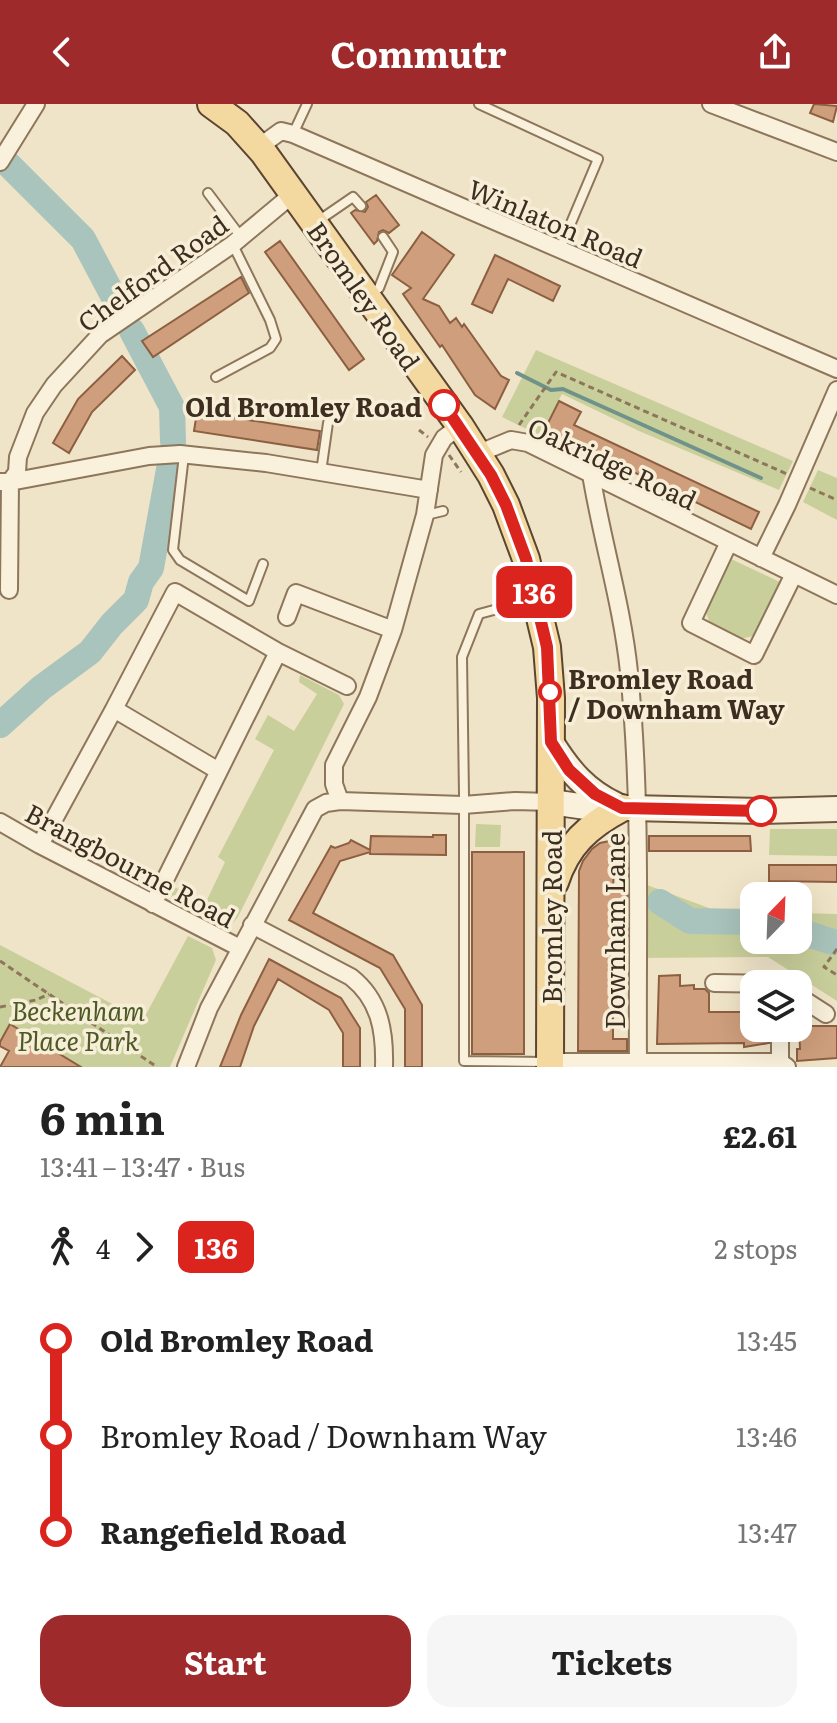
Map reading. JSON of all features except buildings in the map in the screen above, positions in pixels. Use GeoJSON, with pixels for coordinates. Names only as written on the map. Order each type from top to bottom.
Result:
{"type":"FeatureCollection","features":[{"type":"Feature","properties":{"kind":"main road","name":"Bromley Road"},"geometry":{"type":"LineString","coordinates":[[211,104],[237,123],[259,147],[460,426],[506,505],[526,559],[547,647],[551,742],[550,1064]]}},
{"type":"Feature","properties":{"kind":"main road"},"geometry":{"type":"LineString","coordinates":[[551,896],[560,868],[576,840],[602,818],[629,808]]}},
{"type":"Feature","properties":{"kind":"street"},"geometry":{"type":"LineString","coordinates":[[4,156],[36,104]]}},
{"type":"Feature","properties":{"kind":"street"},"geometry":{"type":"LineString","coordinates":[[711,104],[729,107],[837,152]]}},
{"type":"Feature","properties":{"kind":"street"},"geometry":{"type":"LineString","coordinates":[[259,147],[281,131],[293,134]]}},
{"type":"Feature","properties":{"kind":"street","name":"Winlaton Road"},"geometry":{"type":"LineString","coordinates":[[293,134],[837,369]]}},
{"type":"Feature","properties":{"kind":"street","name":"Chelford Road"},"geometry":{"type":"LineString","coordinates":[[9,590],[5,482],[17,472],[18,457],[35,413],[54,385],[100,335],[237,241],[293,194]]}},
{"type":"Feature","properties":{"kind":"street"},"geometry":{"type":"LineString","coordinates":[[761,558],[837,390]]}},
{"type":"Feature","properties":{"kind":"street"},"geometry":{"type":"LineString","coordinates":[[340,801],[334,784],[334,765],[368,697],[393,630],[425,515],[434,455],[444,438],[460,426]]}},
{"type":"Feature","properties":{"kind":"street","name":"Oakridge Road"},"geometry":{"type":"LineString","coordinates":[[477,454],[502,442],[519,440],[837,595]]}},
{"type":"Feature","properties":{"kind":"street"},"geometry":{"type":"LineString","coordinates":[[5,482],[149,456],[182,454],[266,463],[429,490]]}},
{"type":"Feature","properties":{"kind":"street","name":"Downham Lane"},"geometry":{"type":"LineString","coordinates":[[550,1064],[644,1062],[629,808],[634,734],[621,610],[603,541],[591,474]]}},
{"type":"Feature","properties":{"kind":"street"},"geometry":{"type":"LineString","coordinates":[[729,542],[691,623],[754,655],[794,574]]}},
{"type":"Feature","properties":{"kind":"street"},"geometry":{"type":"LineString","coordinates":[[40,845],[175,592],[278,652],[347,686]]}},
{"type":"Feature","properties":{"kind":"street"},"geometry":{"type":"LineString","coordinates":[[287,617],[296,593],[393,630]]}},
{"type":"Feature","properties":{"kind":"street"},"geometry":{"type":"LineString","coordinates":[[153,904],[278,652]]}},
{"type":"Feature","properties":{"kind":"street"},"geometry":{"type":"LineString","coordinates":[[114,709],[217,770]]}},
{"type":"Feature","properties":{"kind":"street"},"geometry":{"type":"LineString","coordinates":[[551,742],[581,783],[595,794],[629,808]]}},
{"type":"Feature","properties":{"kind":"street"},"geometry":{"type":"LineString","coordinates":[[186,1067],[209,1008],[252,925],[315,809],[326,803],[463,805],[515,801],[551,802],[578,807],[761,811],[837,809]]}},
{"type":"Feature","properties":{"kind":"street","name":"Brangbourne Road"},"geometry":{"type":"LineString","coordinates":[[0,822],[240,948]]}},
{"type":"Feature","properties":{"kind":"street"},"geometry":{"type":"LineString","coordinates":[[252,925],[351,977],[364,988],[379,1013],[384,1067]]}},
{"type":"Feature","properties":{"kind":"street"},"geometry":{"type":"LineString","coordinates":[[714,983],[740,983]]}},
{"type":"Feature","properties":{"kind":"street"},"geometry":{"type":"LineString","coordinates":[[812,1005],[826,1014]]}},
{"type":"Feature","properties":{"kind":"street"},"geometry":{"type":"LineString","coordinates":[[644,1062],[784,1065],[782,1042]]}},
{"type":"Feature","properties":{"kind":"lane"},"geometry":{"type":"LineString","coordinates":[[293,134],[307,104]]}},
{"type":"Feature","properties":{"kind":"lane"},"geometry":{"type":"LineString","coordinates":[[479,104],[598,159],[560,249]]}},
{"type":"Feature","properties":{"kind":"lane"},"geometry":{"type":"LineString","coordinates":[[208,193],[237,241],[276,339],[270,348],[216,377]]}},
{"type":"Feature","properties":{"kind":"lane"},"geometry":{"type":"LineString","coordinates":[[314,224],[353,197],[361,206]]}},
{"type":"Feature","properties":{"kind":"lane"},"geometry":{"type":"LineString","coordinates":[[367,299],[379,288],[393,252],[383,237]]}},
{"type":"Feature","properties":{"kind":"lane"},"geometry":{"type":"LineString","coordinates":[[321,472],[328,423]]}},
{"type":"Feature","properties":{"kind":"lane"},"geometry":{"type":"LineString","coordinates":[[182,454],[173,550],[180,560],[249,601],[263,564]]}},
{"type":"Feature","properties":{"kind":"lane"},"geometry":{"type":"LineString","coordinates":[[425,515],[443,511]]}},
{"type":"Feature","properties":{"kind":"lane"},"geometry":{"type":"LineString","coordinates":[[536,598],[479,614],[462,657],[464,1061],[550,1064]]}},
{"type":"Feature","properties":{"kind":"path"},"geometry":{"type":"LineString","coordinates":[[519,425],[556,372],[787,474]]}},
{"type":"Feature","properties":{"kind":"path"},"geometry":{"type":"LineString","coordinates":[[810,488],[837,500]]}},
{"type":"Feature","properties":{"kind":"path"},"geometry":{"type":"LineString","coordinates":[[837,949],[824,967],[837,975]]}},
{"type":"Feature","properties":{"kind":"path"},"geometry":{"type":"LineString","coordinates":[[0,961],[157,1067]]}},
{"type":"Feature","properties":{"kind":"path"},"geometry":{"type":"LineString","coordinates":[[0,1007],[36,1000],[49,994]]}},
{"type":"Feature","properties":{"kind":"green space"},"geometry":{"type":"Polygon","coordinates":[[[536,350],[793,461],[779,490],[639,431],[562,394],[541,436],[502,417],[536,350]]]}},
{"type":"Feature","properties":{"kind":"green space"},"geometry":{"type":"Polygon","coordinates":[[[818,470],[837,478],[837,520],[803,502],[818,470]]]}},
{"type":"Feature","properties":{"kind":"green space"},"geometry":{"type":"Polygon","coordinates":[[[729,558],[782,583],[754,636],[739,639],[711,627],[706,612],[729,558]]]}},
{"type":"Feature","properties":{"kind":"green space"},"geometry":{"type":"Polygon","coordinates":[[[300,675],[339,695],[344,704],[238,917],[233,923],[221,923],[165,894],[170,885],[206,902],[225,862],[218,857],[274,750],[255,739],[268,715],[294,731],[317,694],[299,682],[300,675]]]}},
{"type":"Feature","properties":{"kind":"green space"},"geometry":{"type":"Polygon","coordinates":[[[476,824],[501,825],[500,847],[475,847],[476,824]]]}},
{"type":"Feature","properties":{"kind":"green space"},"geometry":{"type":"Polygon","coordinates":[[[770,829],[837,829],[837,856],[769,855],[770,829]]]}},
{"type":"Feature","properties":{"kind":"green space"},"geometry":{"type":"Polygon","coordinates":[[[639,882],[717,911],[740,912],[740,954],[812,954],[812,913],[837,914],[837,1001],[812,985],[812,970],[788,970],[768,957],[640,958],[639,882]]]}},
{"type":"Feature","properties":{"kind":"green space","name":"Beckenham Place Park"},"geometry":{"type":"Polygon","coordinates":[[[188,936],[212,948],[216,960],[170,1067],[81,1067],[11,1025],[0,1042],[0,945],[143,1020],[188,936]]]}},
{"type":"Feature","properties":{"kind":"waterway"},"geometry":{"type":"LineString","coordinates":[[0,156],[83,239],[127,322]]}},
{"type":"Feature","properties":{"kind":"waterway"},"geometry":{"type":"LineString","coordinates":[[132,331],[172,407],[173,441]]}},
{"type":"Feature","properties":{"kind":"waterway"},"geometry":{"type":"LineString","coordinates":[[517,373],[551,390],[563,389],[761,478]]}},
{"type":"Feature","properties":{"kind":"waterway"},"geometry":{"type":"LineString","coordinates":[[0,725],[41,688],[90,652],[136,600],[141,582],[151,568],[172,453]]}},
{"type":"Feature","properties":{"kind":"waterway"},"geometry":{"type":"LineString","coordinates":[[660,902],[690,921],[740,922]]}},
{"type":"Feature","properties":{"kind":"waterway"},"geometry":{"type":"LineString","coordinates":[[812,935],[833,942]]}},
{"type":"Feature","properties":{"kind":"bus line","name":"136"},"geometry":{"type":"LineString","coordinates":[[444,405],[491,475],[526,559],[547,647],[551,742],[569,770],[595,794],[622,808],[761,811]]}},
{"type":"Feature","properties":{"kind":"place","name":"Old Bromley Road"},"geometry":{"type":"Point","coordinates":[444,405]}},
{"type":"Feature","properties":{"kind":"place","name":"Bromley Road / Downham Way"},"geometry":{"type":"Point","coordinates":[550,692]}}]}
